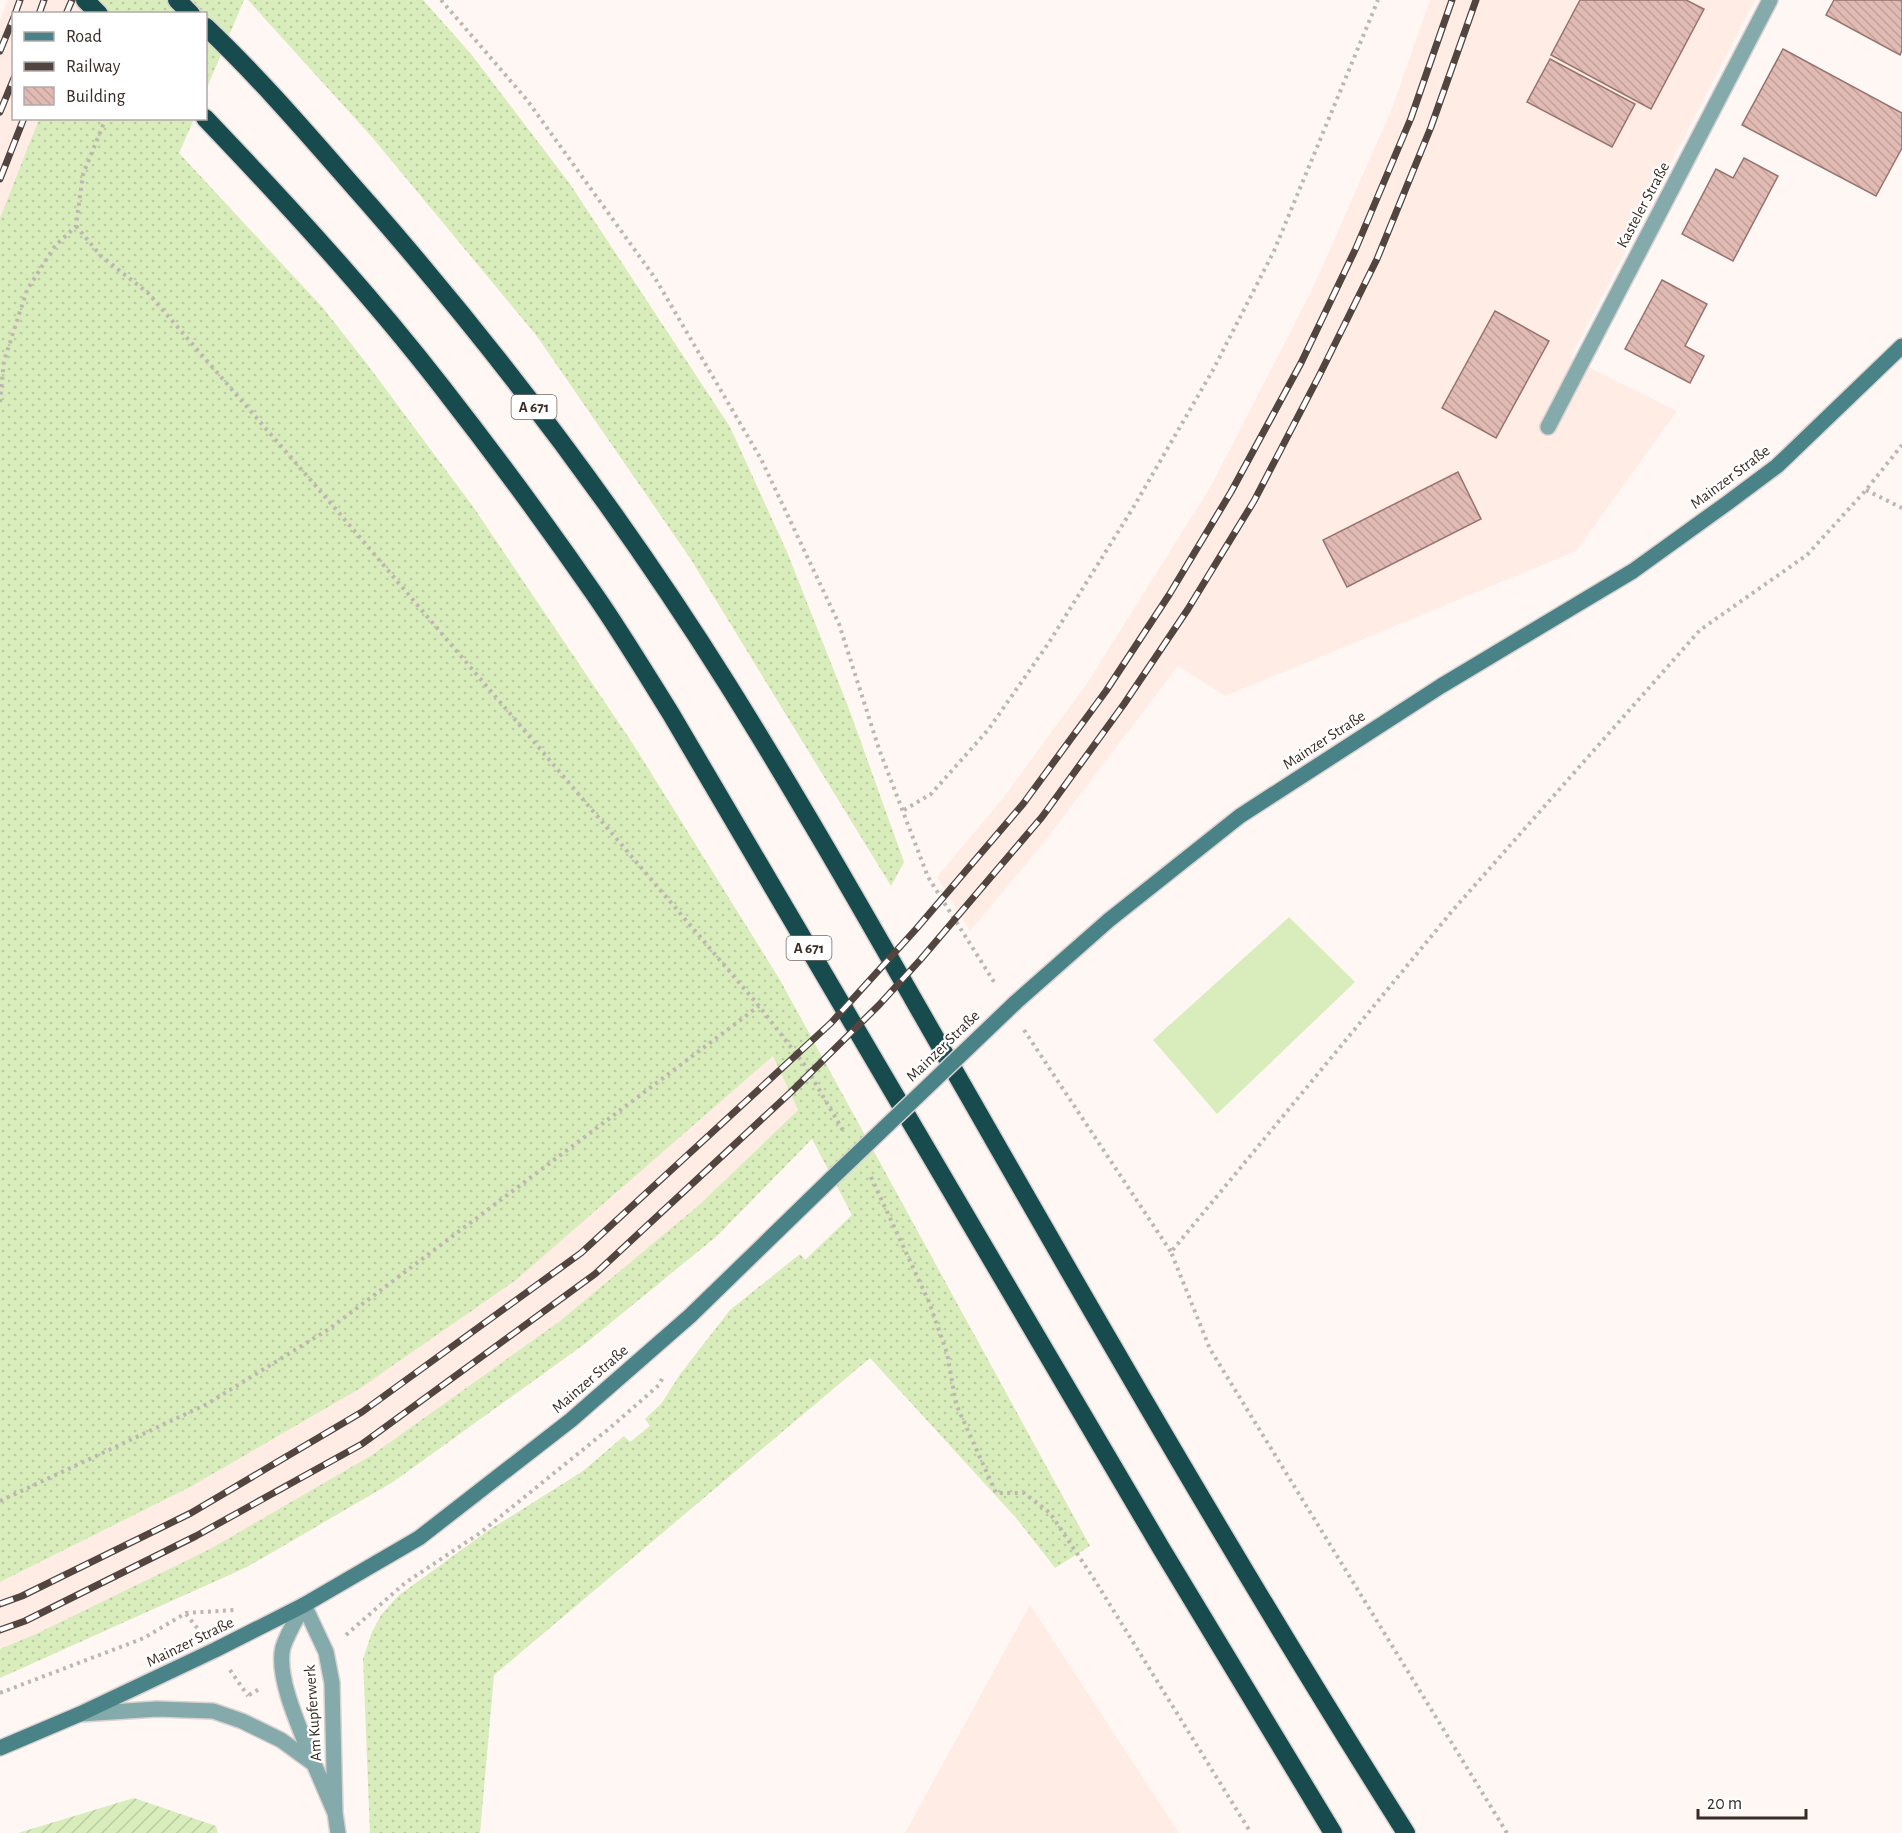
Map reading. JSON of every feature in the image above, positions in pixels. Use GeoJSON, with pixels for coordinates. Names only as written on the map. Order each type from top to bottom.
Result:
{"type":"FeatureCollection","features":[{"type":"Feature","properties":{"kind":"highway"},"geometry":{"type":"LineString","coordinates":[[85,0],[97,12]]}},
{"type":"Feature","properties":{"kind":"highway"},"geometry":{"type":"LineString","coordinates":[[177,0],[189,12]]}},
{"type":"Feature","properties":{"kind":"highway","name":"A 671"},"geometry":{"type":"LineString","coordinates":[[207,28],[314,141],[392,231],[483,342],[647,562],[706,651],[800,802],[1210,1513],[1406,1833]]}},
{"type":"Feature","properties":{"kind":"highway","name":"A 671"},"geometry":{"type":"LineString","coordinates":[[207,120],[282,199],[356,283],[441,386],[516,484],[596,597],[671,714],[1161,1548],[1333,1833]]}},
{"type":"Feature","properties":{"kind":"main road","name":"Mainzer Straße"},"geometry":{"type":"LineString","coordinates":[[0,1748],[80,1714],[215,1650],[304,1605],[419,1538],[571,1420],[690,1316],[1015,1003],[1109,920],[1240,816],[1441,686],[1633,571],[1726,504],[1777,466],[1902,346]]}},
{"type":"Feature","properties":{"kind":"street","name":"Kasteler Straße"},"geometry":{"type":"LineString","coordinates":[[1548,427],[1770,0]]}},
{"type":"Feature","properties":{"kind":"street","name":"Am Kupferwerk"},"geometry":{"type":"LineString","coordinates":[[304,1605],[289,1633],[281,1660],[283,1675],[289,1699],[335,1813]]}},
{"type":"Feature","properties":{"kind":"street","name":"Am Kupferwerk"},"geometry":{"type":"LineString","coordinates":[[304,1605],[327,1652],[332,1683],[335,1813],[338,1833]]}},
{"type":"Feature","properties":{"kind":"street","name":"Am Kupferwerk"},"geometry":{"type":"LineString","coordinates":[[80,1714],[158,1709],[213,1711],[242,1721],[281,1740],[314,1764]]}},
{"type":"Feature","properties":{"kind":"path"},"geometry":{"type":"LineString","coordinates":[[441,0],[528,100],[655,278],[761,459],[839,624],[879,749],[928,877],[996,986]]}},
{"type":"Feature","properties":{"kind":"path"},"geometry":{"type":"LineString","coordinates":[[904,810],[931,794],[988,730],[1048,644],[1133,508],[1212,370],[1274,251],[1378,0]]}},
{"type":"Feature","properties":{"kind":"path"},"geometry":{"type":"LineString","coordinates":[[0,402],[4,361],[27,290],[55,246],[76,226],[83,174],[105,120]]}},
{"type":"Feature","properties":{"kind":"path"},"geometry":{"type":"LineString","coordinates":[[76,226],[101,256],[147,293],[341,516],[759,1006],[804,1064],[850,1142]]}},
{"type":"Feature","properties":{"kind":"path"},"geometry":{"type":"LineString","coordinates":[[1171,1251],[1453,910],[1700,630],[1807,555],[1902,446]]}},
{"type":"Feature","properties":{"kind":"path"},"geometry":{"type":"LineString","coordinates":[[1866,490],[1902,508]]}},
{"type":"Feature","properties":{"kind":"path"},"geometry":{"type":"LineString","coordinates":[[0,1501],[207,1404],[329,1329],[759,1006]]}},
{"type":"Feature","properties":{"kind":"path"},"geometry":{"type":"LineString","coordinates":[[1020,1025],[1171,1251],[1210,1349],[1507,1833]]}},
{"type":"Feature","properties":{"kind":"path"},"geometry":{"type":"LineString","coordinates":[[867,1171],[879,1191],[929,1302],[947,1353],[956,1404],[996,1493],[1024,1493],[1050,1513],[1094,1579],[1251,1833]]}},
{"type":"Feature","properties":{"kind":"path"},"geometry":{"type":"LineString","coordinates":[[0,1693],[144,1638],[186,1613]]}},
{"type":"Feature","properties":{"kind":"shaded area"},"geometry":{"type":"Polygon","coordinates":[[[8,0],[87,0],[81,12],[12,12],[12,120],[39,120],[0,218],[0,20],[8,0]]]}},
{"type":"Feature","properties":{"kind":"shaded area"},"geometry":{"type":"Polygon","coordinates":[[[1430,0],[1755,0],[1570,358],[1677,411],[1576,551],[1225,696],[1178,666],[1044,842],[970,931],[937,877],[1004,797],[1088,682],[1211,486],[1313,288],[1393,106],[1430,0]]]}},
{"type":"Feature","properties":{"kind":"shaded area"},"geometry":{"type":"Polygon","coordinates":[[[773,1056],[798,1110],[699,1205],[560,1321],[372,1455],[210,1549],[38,1633],[0,1649],[0,1582],[192,1486],[359,1389],[516,1280],[773,1056]]]}},
{"type":"Feature","properties":{"kind":"shaded area"},"geometry":{"type":"Polygon","coordinates":[[[1030,1605],[1179,1833],[905,1833],[1030,1605]]]}},
{"type":"Feature","properties":{"kind":"green space"},"geometry":{"type":"Polygon","coordinates":[[[87,0],[244,0],[207,88],[207,12],[82,12],[87,0]]]}},
{"type":"Feature","properties":{"kind":"green space"},"geometry":{"type":"Polygon","coordinates":[[[248,0],[423,0],[471,54],[570,184],[730,427],[787,552],[849,709],[904,862],[891,886],[690,558],[536,335],[371,136],[248,0]]]}},
{"type":"Feature","properties":{"kind":"green space"},"geometry":{"type":"Polygon","coordinates":[[[39,120],[194,120],[179,153],[323,308],[367,364],[474,508],[633,744],[780,980],[1090,1546],[1055,1568],[1017,1519],[870,1358],[494,1675],[480,1833],[370,1833],[363,1659],[372,1632],[381,1615],[398,1596],[486,1532],[583,1471],[624,1436],[630,1442],[650,1426],[645,1419],[661,1404],[681,1373],[730,1310],[800,1254],[805,1260],[852,1215],[812,1139],[717,1236],[586,1343],[393,1482],[247,1567],[0,1678],[0,1649],[38,1633],[210,1549],[372,1455],[560,1321],[699,1205],[798,1110],[773,1056],[516,1280],[359,1389],[192,1486],[0,1582],[0,218],[39,120]]]}},
{"type":"Feature","properties":{"kind":"green space"},"geometry":{"type":"Polygon","coordinates":[[[1289,917],[1355,982],[1217,1114],[1153,1040],[1289,917]]]}},
{"type":"Feature","properties":{"kind":"green space"},"geometry":{"type":"Polygon","coordinates":[[[134,1798],[216,1826],[218,1833],[18,1833],[134,1798]]]}},
{"type":"Feature","properties":{"kind":"building"},"geometry":{"type":"Polygon","coordinates":[[[1580,0],[1686,0],[1704,9],[1651,109],[1551,55],[1580,0]]]}},
{"type":"Feature","properties":{"kind":"building"},"geometry":{"type":"Polygon","coordinates":[[[1834,0],[1902,0],[1902,50],[1900,55],[1826,15],[1834,0]]]}},
{"type":"Feature","properties":{"kind":"building"},"geometry":{"type":"Polygon","coordinates":[[[1783,49],[1902,113],[1902,148],[1876,196],[1742,125],[1783,49]]]}},
{"type":"Feature","properties":{"kind":"building"},"geometry":{"type":"Polygon","coordinates":[[[1550,59],[1635,104],[1612,147],[1527,102],[1550,59]]]}},
{"type":"Feature","properties":{"kind":"building"},"geometry":{"type":"Polygon","coordinates":[[[1744,158],[1778,176],[1733,261],[1682,234],[1716,169],[1733,178],[1744,158]]]}},
{"type":"Feature","properties":{"kind":"building"},"geometry":{"type":"Polygon","coordinates":[[[1662,280],[1707,304],[1685,346],[1704,356],[1690,383],[1625,349],[1662,280]]]}},
{"type":"Feature","properties":{"kind":"building"},"geometry":{"type":"Polygon","coordinates":[[[1495,311],[1549,341],[1496,438],[1442,408],[1495,311]]]}},
{"type":"Feature","properties":{"kind":"building"},"geometry":{"type":"Polygon","coordinates":[[[1458,472],[1481,519],[1347,587],[1323,540],[1458,472]]]}},
{"type":"Feature","properties":{"kind":"railway"},"geometry":{"type":"LineString","coordinates":[[16,12],[20,0]]}},
{"type":"Feature","properties":{"kind":"railway"},"geometry":{"type":"LineString","coordinates":[[40,12],[44,0]]}},
{"type":"Feature","properties":{"kind":"railway"},"geometry":{"type":"LineString","coordinates":[[67,12],[72,0]]}},
{"type":"Feature","properties":{"kind":"railway"},"geometry":{"type":"LineString","coordinates":[[0,1604],[22,1596],[191,1513],[362,1412],[581,1253],[831,1023],[917,928],[1023,804],[1106,691],[1169,595],[1231,492],[1301,363],[1356,248],[1411,118],[1452,0]]}},
{"type":"Feature","properties":{"kind":"railway"},"geometry":{"type":"LineString","coordinates":[[0,1630],[25,1621],[196,1536],[362,1444],[595,1274],[790,1093],[879,1005],[921,959],[1042,817],[1124,704],[1188,609],[1254,501],[1377,259],[1431,127],[1476,0]]}},
{"type":"Feature","properties":{"kind":"railway"},"geometry":{"type":"LineString","coordinates":[[0,51],[12,22]]}},
{"type":"Feature","properties":{"kind":"railway"},"geometry":{"type":"LineString","coordinates":[[0,112],[12,83]]}},
{"type":"Feature","properties":{"kind":"railway"},"geometry":{"type":"LineString","coordinates":[[0,179],[23,120]]}}]}
